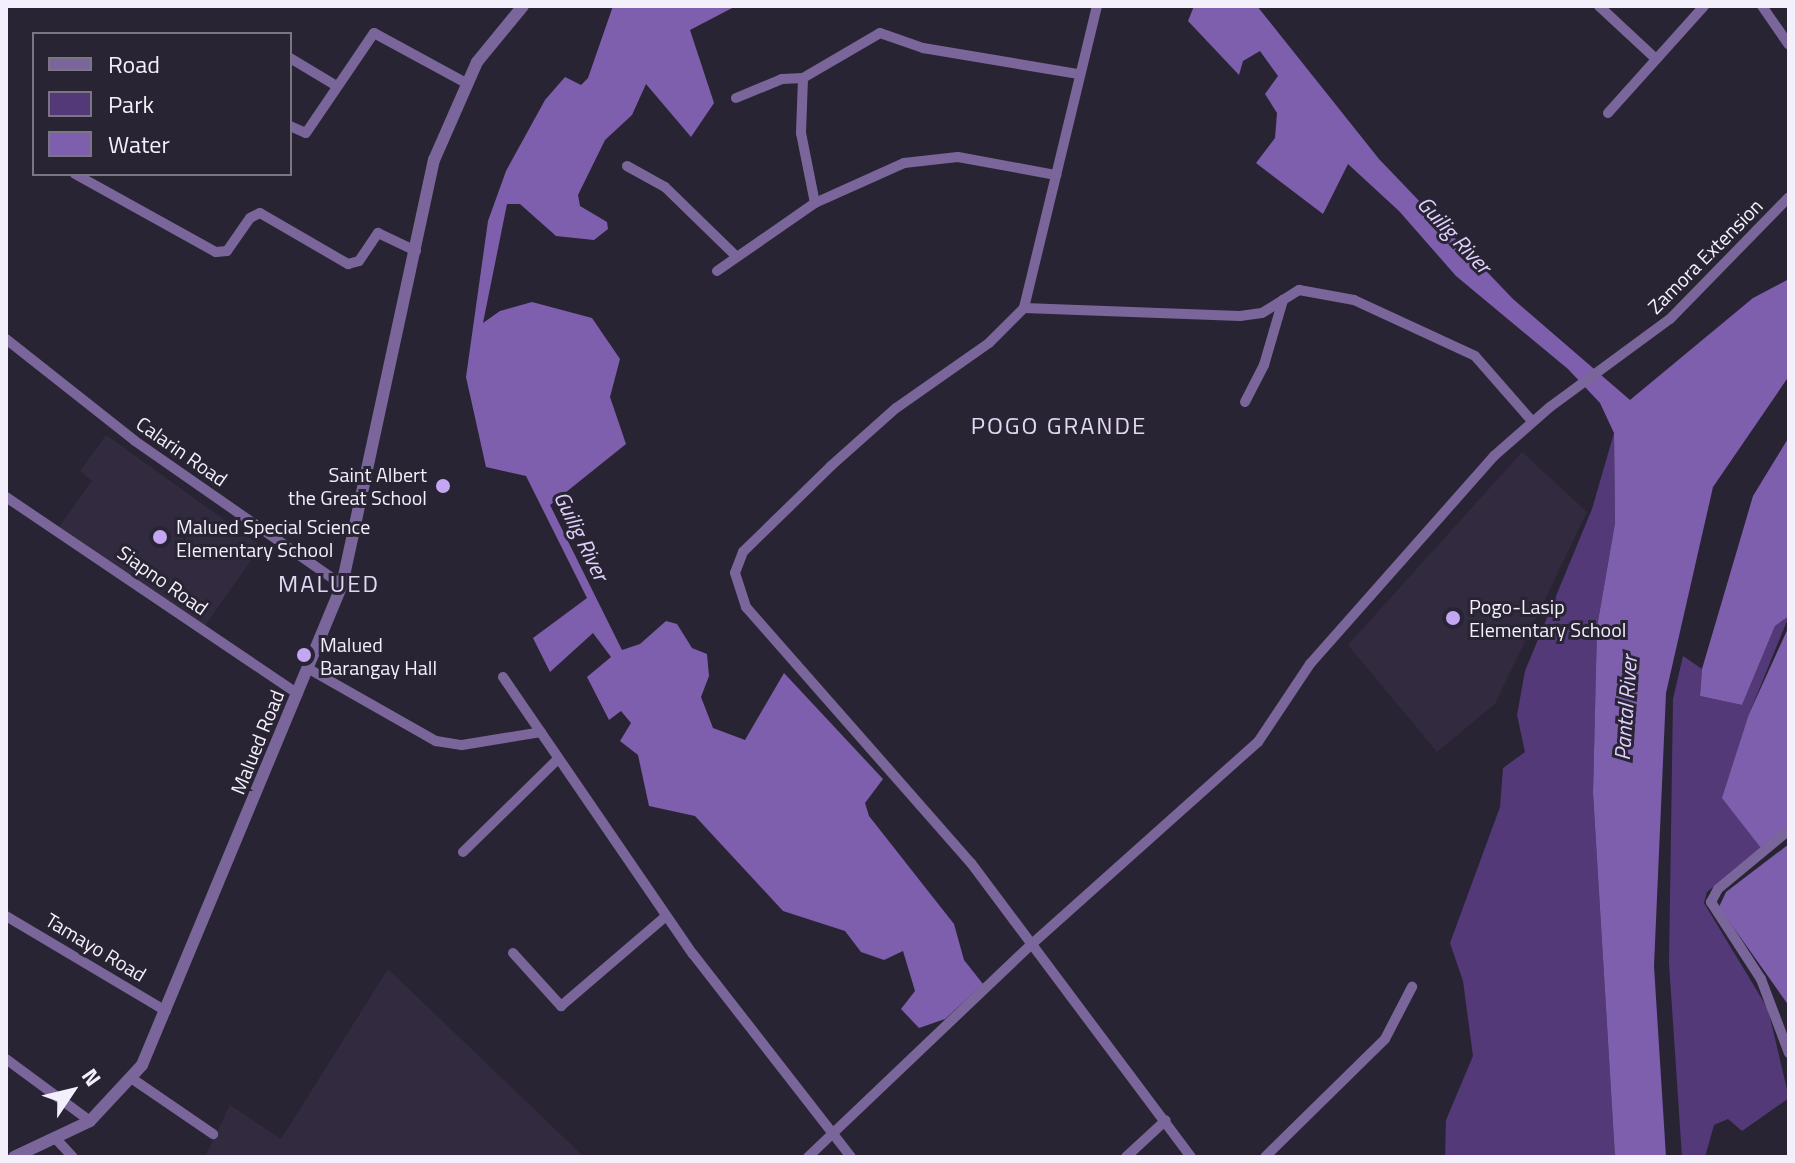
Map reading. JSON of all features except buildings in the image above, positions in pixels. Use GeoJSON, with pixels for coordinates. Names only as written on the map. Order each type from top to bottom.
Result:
{"type":"FeatureCollection","features":[{"type":"Feature","properties":{"kind":"street","name":"Malued Road"},"geometry":{"type":"LineString","coordinates":[[14,1157],[57,1140],[90,1121],[134,1080],[166,1011],[342,585],[434,160],[466,83],[493,39],[523,6]]}},
{"type":"Feature","properties":{"kind":"street"},"geometry":{"type":"LineString","coordinates":[[1097,6],[1024,308],[989,343],[896,408],[831,466],[743,552],[735,573],[746,607],[911,790],[1033,943],[1191,1157]]}},
{"type":"Feature","properties":{"kind":"street"},"geometry":{"type":"LineString","coordinates":[[1599,6],[1656,59]]}},
{"type":"Feature","properties":{"kind":"street"},"geometry":{"type":"LineString","coordinates":[[1608,113],[1704,6]]}},
{"type":"Feature","properties":{"kind":"street"},"geometry":{"type":"LineString","coordinates":[[1762,6],[1789,45]]}},
{"type":"Feature","properties":{"kind":"street"},"geometry":{"type":"LineString","coordinates":[[292,127],[306,133],[335,85],[374,33],[466,83]]}},
{"type":"Feature","properties":{"kind":"street"},"geometry":{"type":"LineString","coordinates":[[736,98],[782,79],[803,78],[880,33],[923,48],[1079,74]]}},
{"type":"Feature","properties":{"kind":"street"},"geometry":{"type":"LineString","coordinates":[[292,59],[335,85]]}},
{"type":"Feature","properties":{"kind":"street"},"geometry":{"type":"LineString","coordinates":[[803,78],[801,133],[815,203]]}},
{"type":"Feature","properties":{"kind":"street"},"geometry":{"type":"LineString","coordinates":[[717,271],[815,203],[892,167],[932,158],[1056,175]]}},
{"type":"Feature","properties":{"kind":"street"},"geometry":{"type":"LineString","coordinates":[[627,166],[665,187],[737,257]]}},
{"type":"Feature","properties":{"kind":"street"},"geometry":{"type":"LineString","coordinates":[[79,176],[216,252],[227,251],[250,218],[260,213],[348,264],[359,261],[378,233],[416,251]]}},
{"type":"Feature","properties":{"kind":"street","name":"Zamora Extension"},"geometry":{"type":"LineString","coordinates":[[808,1157],[1033,943],[1258,742],[1334,636],[1494,456],[1532,421],[1670,319],[1789,197]]}},
{"type":"Feature","properties":{"kind":"street"},"geometry":{"type":"LineString","coordinates":[[1024,308],[1240,316],[1262,313],[1299,290],[1354,300],[1458,345],[1491,372],[1532,421]]}},
{"type":"Feature","properties":{"kind":"street"},"geometry":{"type":"LineString","coordinates":[[1245,402],[1264,365],[1283,300]]}},
{"type":"Feature","properties":{"kind":"street","name":"Calarin Road"},"geometry":{"type":"LineString","coordinates":[[6,339],[135,441],[342,585]]}},
{"type":"Feature","properties":{"kind":"street","name":"Siapno Road"},"geometry":{"type":"LineString","coordinates":[[6,497],[298,694]]}},
{"type":"Feature","properties":{"kind":"street"},"geometry":{"type":"LineString","coordinates":[[309,669],[436,741],[462,745],[541,732]]}},
{"type":"Feature","properties":{"kind":"street"},"geometry":{"type":"LineString","coordinates":[[503,677],[666,916],[851,1157]]}},
{"type":"Feature","properties":{"kind":"street"},"geometry":{"type":"LineString","coordinates":[[463,852],[558,759]]}},
{"type":"Feature","properties":{"kind":"street"},"geometry":{"type":"LineString","coordinates":[[1789,830],[1718,889],[1711,902],[1761,979],[1789,1053]]}},
{"type":"Feature","properties":{"kind":"street","name":"Tamayo Road"},"geometry":{"type":"LineString","coordinates":[[6,916],[166,1011]]}},
{"type":"Feature","properties":{"kind":"street"},"geometry":{"type":"LineString","coordinates":[[513,953],[561,1006],[666,916]]}},
{"type":"Feature","properties":{"kind":"street"},"geometry":{"type":"LineString","coordinates":[[1265,1157],[1385,1039],[1412,987]]}},
{"type":"Feature","properties":{"kind":"street"},"geometry":{"type":"LineString","coordinates":[[6,1059],[90,1121]]}},
{"type":"Feature","properties":{"kind":"street"},"geometry":{"type":"LineString","coordinates":[[134,1080],[213,1134]]}},
{"type":"Feature","properties":{"kind":"street"},"geometry":{"type":"LineString","coordinates":[[1126,1157],[1166,1120]]}},
{"type":"Feature","properties":{"kind":"street"},"geometry":{"type":"LineString","coordinates":[[57,1140],[73,1157]]}},
{"type":"Feature","properties":{"kind":"shaded area","name":"Malued Special Science Elementary School"},"geometry":{"type":"Polygon","coordinates":[[[106,435],[261,546],[202,630],[59,527],[92,481],[80,471],[106,435]]]}},
{"type":"Feature","properties":{"kind":"shaded area","name":"Pogo-Lasip Elementary School"},"geometry":{"type":"Polygon","coordinates":[[[1522,452],[1587,512],[1495,704],[1437,752],[1348,645],[1522,452]]]}},
{"type":"Feature","properties":{"kind":"shaded area"},"geometry":{"type":"Polygon","coordinates":[[[388,969],[584,1157],[205,1157],[230,1105],[281,1139],[388,969]]]}},
{"type":"Feature","properties":{"kind":"green space"},"geometry":{"type":"Polygon","coordinates":[[[1614,433],[1615,523],[1597,627],[1593,793],[1615,1157],[1445,1157],[1446,1120],[1473,1056],[1463,981],[1450,943],[1500,807],[1503,768],[1525,752],[1517,715],[1525,671],[1592,509],[1614,433]]]}},
{"type":"Feature","properties":{"kind":"green space"},"geometry":{"type":"Polygon","coordinates":[[[1789,616],[1749,714],[1761,848],[1707,892],[1704,903],[1768,1009],[1789,1098],[1742,1131],[1728,1119],[1714,1125],[1705,1157],[1682,1157],[1669,963],[1673,699],[1683,656],[1702,669],[1700,696],[1742,705],[1775,626],[1789,616]]]}},
{"type":"Feature","properties":{"kind":"water"},"geometry":{"type":"Polygon","coordinates":[[[613,6],[736,6],[690,30],[714,103],[691,137],[646,84],[632,115],[605,140],[578,195],[580,206],[607,222],[608,229],[594,240],[556,236],[520,204],[507,204],[483,323],[500,311],[532,302],[592,318],[620,359],[610,397],[626,444],[550,505],[622,650],[640,644],[666,621],[677,624],[692,648],[707,654],[709,676],[701,697],[713,728],[745,740],[784,673],[883,779],[865,803],[869,816],[954,924],[964,960],[983,984],[945,1019],[919,1028],[901,1009],[915,991],[903,951],[884,960],[861,952],[845,931],[783,911],[695,816],[649,806],[638,755],[620,741],[631,723],[621,711],[609,720],[587,677],[611,657],[593,633],[550,672],[533,638],[587,598],[526,476],[486,467],[466,377],[488,221],[506,171],[545,100],[565,77],[581,85],[588,78],[613,6]]]}},
{"type":"Feature","properties":{"kind":"water","name":"Pantal River"},"geometry":{"type":"Polygon","coordinates":[[[1194,6],[1257,6],[1379,159],[1513,299],[1630,400],[1753,298],[1789,279],[1789,376],[1713,487],[1666,693],[1654,966],[1666,1157],[1615,1157],[1593,793],[1597,627],[1615,523],[1614,433],[1600,403],[1568,369],[1456,276],[1399,211],[1348,164],[1323,214],[1256,163],[1275,138],[1277,113],[1265,94],[1278,76],[1260,51],[1243,61],[1239,75],[1188,21],[1194,6]]]}},
{"type":"Feature","properties":{"kind":"water"},"geometry":{"type":"Polygon","coordinates":[[[1789,437],[1789,616],[1775,626],[1742,705],[1700,696],[1702,669],[1753,496],[1789,437]]]}},
{"type":"Feature","properties":{"kind":"water"},"geometry":{"type":"Polygon","coordinates":[[[1789,626],[1789,824],[1761,848],[1722,798],[1749,714],[1789,626]]]}},
{"type":"Feature","properties":{"kind":"water"},"geometry":{"type":"Polygon","coordinates":[[[1789,844],[1789,1006],[1719,907],[1726,892],[1789,844]]]}},
{"type":"Feature","properties":{"kind":"place","name":"Saint Albert the Great School"},"geometry":{"type":"Point","coordinates":[443,486]}},
{"type":"Feature","properties":{"kind":"place","name":"Malued Special Science Elementary School"},"geometry":{"type":"Point","coordinates":[160,537]}},
{"type":"Feature","properties":{"kind":"place","name":"Pogo-Lasip Elementary School"},"geometry":{"type":"Point","coordinates":[1453,618]}},
{"type":"Feature","properties":{"kind":"place","name":"Malued Barangay Hall"},"geometry":{"type":"Point","coordinates":[304,655]}},
{"type":"Feature","properties":{"kind":"district","name":"POGO GRANDE"},"geometry":{"type":"Point","coordinates":[1059,426]}},
{"type":"Feature","properties":{"kind":"district","name":"MALUED"},"geometry":{"type":"Point","coordinates":[329,584]}},
{"type":"Feature","properties":{"kind":"water label","name":"Guilig River"},"geometry":{"type":"Point","coordinates":[1454,235]}},
{"type":"Feature","properties":{"kind":"water label","name":"Guilig River"},"geometry":{"type":"Point","coordinates":[581,536]}}]}
